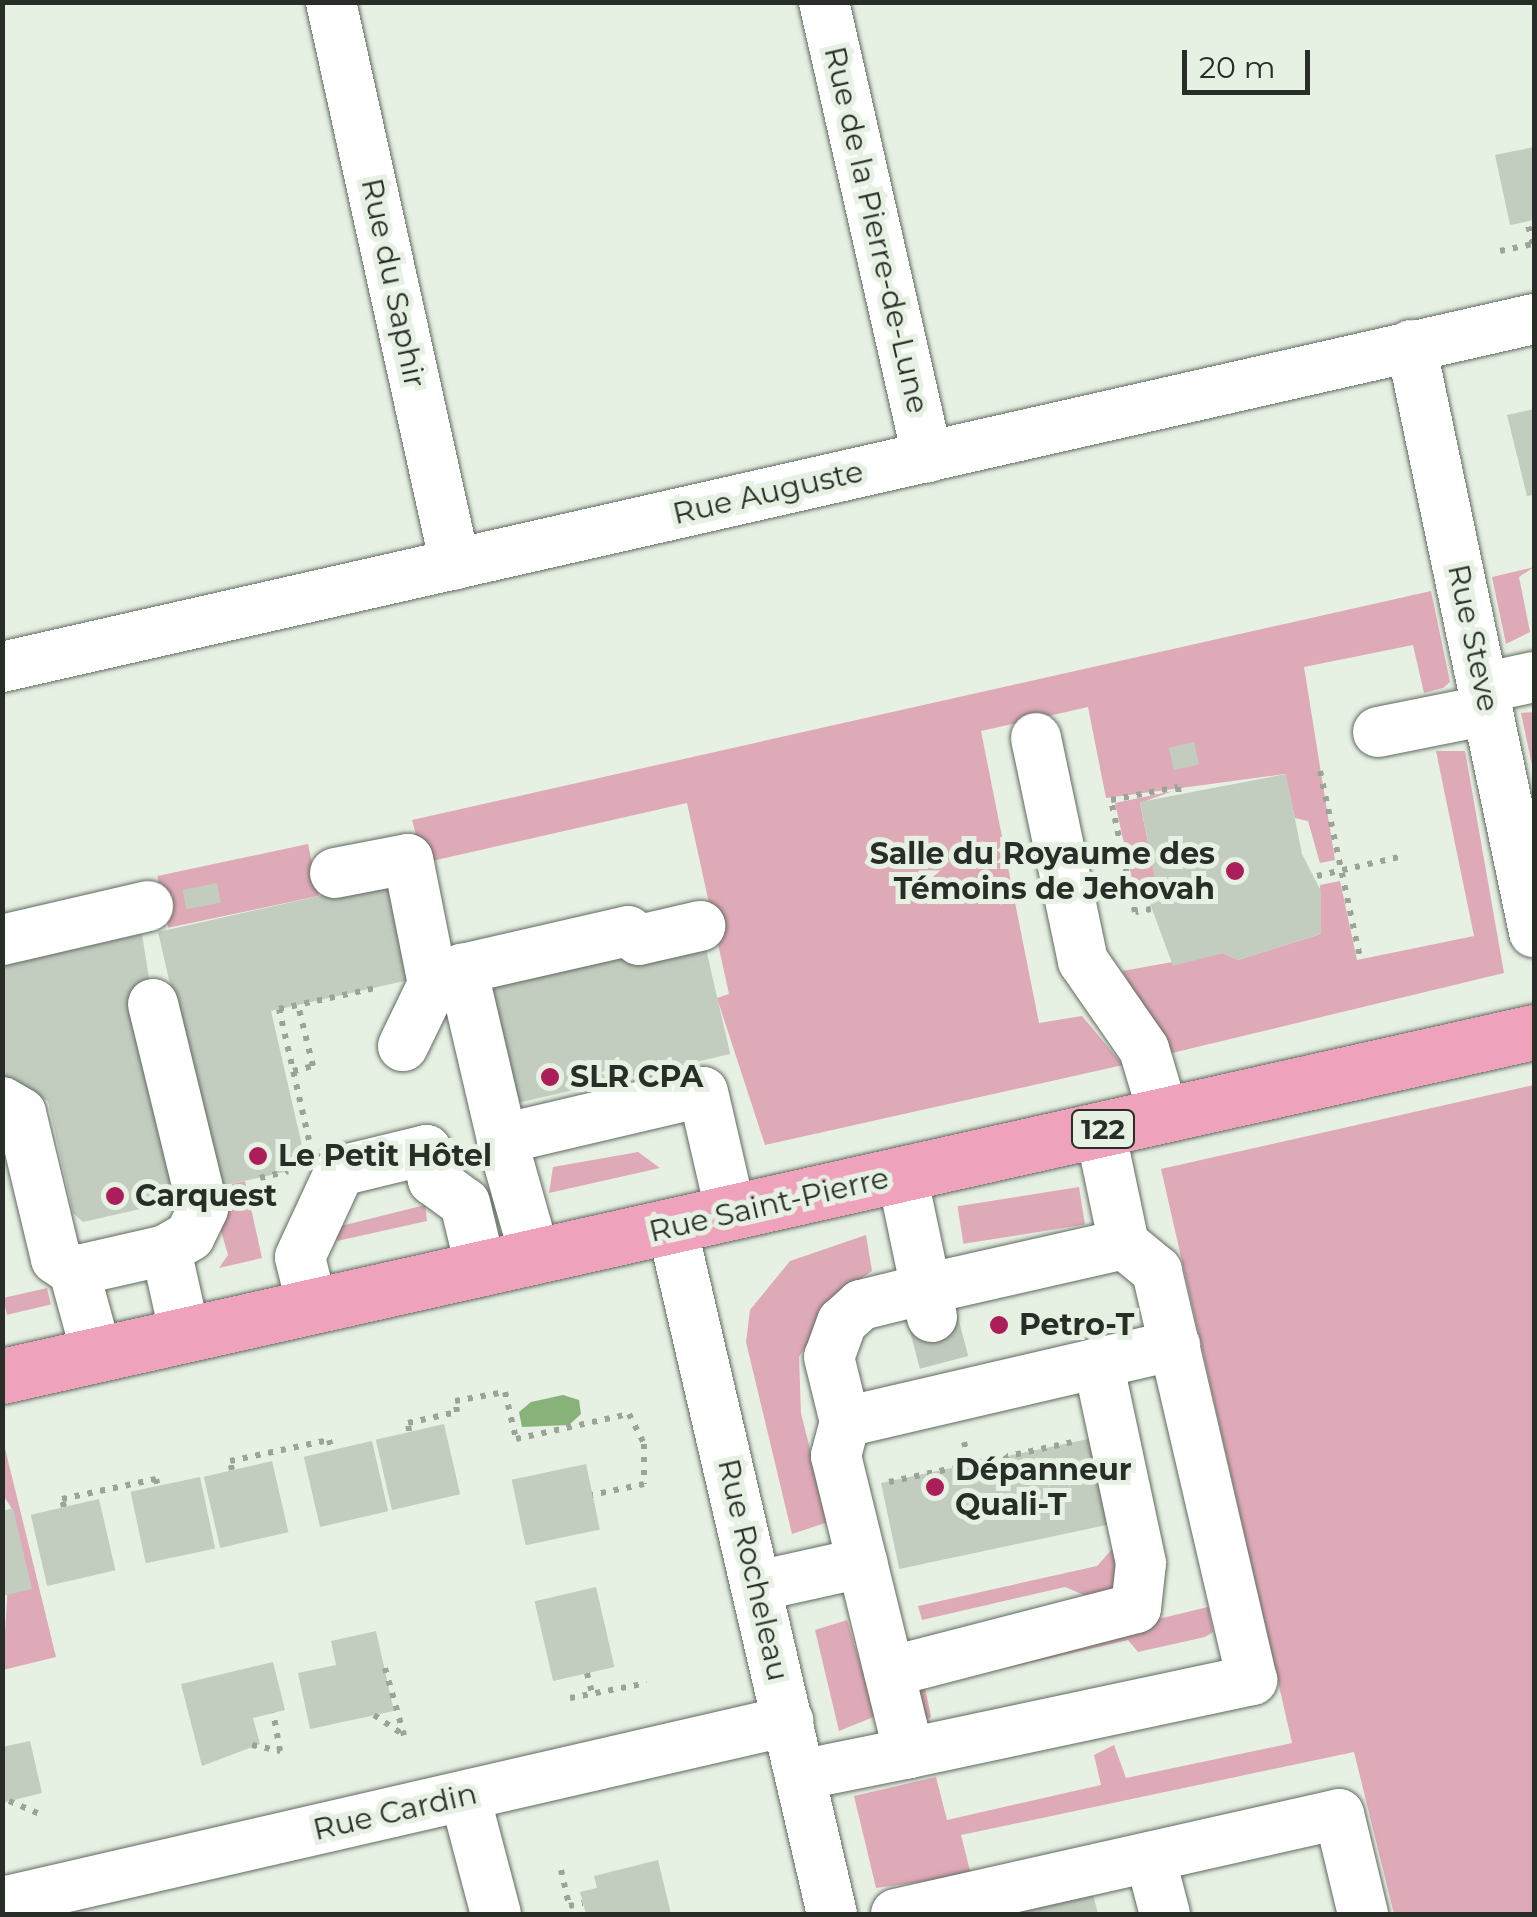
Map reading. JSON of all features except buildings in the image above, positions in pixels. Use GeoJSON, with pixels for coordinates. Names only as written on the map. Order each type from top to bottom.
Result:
{"type":"FeatureCollection","features":[{"type":"Feature","properties":{"kind":"main road","name":"Rue Saint-Pierre"},"geometry":{"type":"LineString","coordinates":[[2,1376],[1534,1032]]}},
{"type":"Feature","properties":{"kind":"street","name":"Rue du Saphir"},"geometry":{"type":"LineString","coordinates":[[330,2],[454,564]]}},
{"type":"Feature","properties":{"kind":"street","name":"Rue de la Pierre-de-Lune"},"geometry":{"type":"LineString","coordinates":[[824,2],[927,457]]}},
{"type":"Feature","properties":{"kind":"street","name":"Rue Auguste"},"geometry":{"type":"LineString","coordinates":[[2,668],[1534,319]]}},
{"type":"Feature","properties":{"kind":"street","name":"Rue Steve"},"geometry":{"type":"LineString","coordinates":[[1411,345],[1533,914]]}},
{"type":"Feature","properties":{"kind":"street"},"geometry":{"type":"LineString","coordinates":[[1378,732],[1486,699],[1534,677]]}},
{"type":"Feature","properties":{"kind":"street"},"geometry":{"type":"LineString","coordinates":[[1036,738],[1083,962],[1144,1049],[1164,1116]]}},
{"type":"Feature","properties":{"kind":"street"},"geometry":{"type":"LineString","coordinates":[[334,873],[408,859],[432,984],[403,1046]]}},
{"type":"Feature","properties":{"kind":"street"},"geometry":{"type":"LineString","coordinates":[[2,940],[148,906]]}},
{"type":"Feature","properties":{"kind":"street"},"geometry":{"type":"LineString","coordinates":[[535,1256],[502,1139],[462,969],[628,931],[639,940],[700,926]]}},
{"type":"Feature","properties":{"kind":"street"},"geometry":{"type":"LineString","coordinates":[[74,1271],[166,1250],[190,1236],[203,1209],[153,1004]]}},
{"type":"Feature","properties":{"kind":"street"},"geometry":{"type":"LineString","coordinates":[[502,1139],[703,1092],[731,1214]]}},
{"type":"Feature","properties":{"kind":"street"},"geometry":{"type":"LineString","coordinates":[[2,1102],[21,1113],[56,1259],[74,1271],[97,1354]]}},
{"type":"Feature","properties":{"kind":"street"},"geometry":{"type":"LineString","coordinates":[[800,1775],[1252,1680],[1156,1271],[1124,1244],[1100,1130]]}},
{"type":"Feature","properties":{"kind":"street"},"geometry":{"type":"LineString","coordinates":[[312,1306],[300,1257],[340,1171],[426,1150],[433,1180],[465,1203],[481,1269]]}},
{"type":"Feature","properties":{"kind":"street"},"geometry":{"type":"LineString","coordinates":[[902,1174],[938,1341]]}},
{"type":"Feature","properties":{"kind":"street","name":"Rue Rocheleau"},"geometry":{"type":"LineString","coordinates":[[672,1227],[832,1914]]}},
{"type":"Feature","properties":{"kind":"street"},"geometry":{"type":"LineString","coordinates":[[845,1422],[938,1341],[1124,1244]]}},
{"type":"Feature","properties":{"kind":"street"},"geometry":{"type":"LineString","coordinates":[[166,1250],[186,1335]]}},
{"type":"Feature","properties":{"kind":"street"},"geometry":{"type":"LineString","coordinates":[[909,1753],[836,1456],[845,1422],[829,1358],[842,1322],[861,1305],[938,1341],[1098,1363],[1174,1345]]}},
{"type":"Feature","properties":{"kind":"street"},"geometry":{"type":"LineString","coordinates":[[885,1658],[1060,1601],[1097,1622],[1130,1613],[1143,1583],[1098,1363]]}},
{"type":"Feature","properties":{"kind":"street"},"geometry":{"type":"LineString","coordinates":[[758,1586],[862,1564]]}},
{"type":"Feature","properties":{"kind":"street","name":"Rue Cardin"},"geometry":{"type":"LineString","coordinates":[[2,1902],[788,1721]]}},
{"type":"Feature","properties":{"kind":"street"},"geometry":{"type":"LineString","coordinates":[[465,1796],[496,1914]]}},
{"type":"Feature","properties":{"kind":"street"},"geometry":{"type":"LineString","coordinates":[[896,1914],[1339,1814],[1362,1914]]}},
{"type":"Feature","properties":{"kind":"street"},"geometry":{"type":"LineString","coordinates":[[1150,1857],[1165,1914]]}},
{"type":"Feature","properties":{"kind":"path"},"geometry":{"type":"LineString","coordinates":[[1500,251],[1533,244],[1528,221]]}},
{"type":"Feature","properties":{"kind":"path"},"geometry":{"type":"LineString","coordinates":[[1320,771],[1360,958]]}},
{"type":"Feature","properties":{"kind":"path"},"geometry":{"type":"LineString","coordinates":[[1151,909],[1135,912],[1111,800],[1178,787],[1179,794]]}},
{"type":"Feature","properties":{"kind":"path"},"geometry":{"type":"LineString","coordinates":[[1317,876],[1404,856]]}},
{"type":"Feature","properties":{"kind":"path"},"geometry":{"type":"LineString","coordinates":[[310,1146],[280,1033],[279,1010],[389,985]]}},
{"type":"Feature","properties":{"kind":"path"},"geometry":{"type":"LineString","coordinates":[[293,1071],[312,1066],[298,1005]]}},
{"type":"Feature","properties":{"kind":"path"},"geometry":{"type":"LineString","coordinates":[[260,1178],[307,1167]]}},
{"type":"Feature","properties":{"kind":"path"},"geometry":{"type":"LineString","coordinates":[[409,1431],[408,1423],[457,1412],[455,1403],[505,1392],[516,1439],[628,1414],[644,1444],[644,1484],[592,1496]]}},
{"type":"Feature","properties":{"kind":"path"},"geometry":{"type":"LineString","coordinates":[[232,1470],[230,1461],[329,1440],[332,1450]]}},
{"type":"Feature","properties":{"kind":"path"},"geometry":{"type":"LineString","coordinates":[[881,1484],[1080,1440]]}},
{"type":"Feature","properties":{"kind":"path"},"geometry":{"type":"LineString","coordinates":[[64,1507],[62,1499],[156,1478],[158,1486]]}},
{"type":"Feature","properties":{"kind":"path"},"geometry":{"type":"LineString","coordinates":[[374,1715],[404,1735],[384,1668]]}},
{"type":"Feature","properties":{"kind":"path"},"geometry":{"type":"LineString","coordinates":[[587,1673],[592,1692]]}},
{"type":"Feature","properties":{"kind":"path"},"geometry":{"type":"LineString","coordinates":[[570,1698],[646,1683]]}},
{"type":"Feature","properties":{"kind":"path"},"geometry":{"type":"LineString","coordinates":[[252,1745],[280,1750],[274,1713]]}},
{"type":"Feature","properties":{"kind":"path"},"geometry":{"type":"LineString","coordinates":[[9,1801],[44,1816]]}},
{"type":"Feature","properties":{"kind":"path"},"geometry":{"type":"LineString","coordinates":[[561,1870],[570,1906],[583,1903]]}},
{"type":"Feature","properties":{"kind":"shaded area"},"geometry":{"type":"Polygon","coordinates":[[[1534,567],[1519,577],[1530,632],[1506,644],[1492,577],[1534,567]]]}},
{"type":"Feature","properties":{"kind":"shaded area"},"geometry":{"type":"Polygon","coordinates":[[[1431,591],[1450,682],[1443,688],[1424,693],[1413,645],[1304,667],[1335,860],[1320,863],[1308,821],[1295,818],[1285,774],[1106,798],[1088,707],[981,731],[1039,1023],[1082,1016],[1123,1065],[765,1145],[717,998],[729,994],[687,803],[423,863],[412,820],[1431,591]]]}},
{"type":"Feature","properties":{"kind":"shaded area"},"geometry":{"type":"Polygon","coordinates":[[[1534,712],[1534,775],[1521,713],[1534,712]]]}},
{"type":"Feature","properties":{"kind":"shaded area"},"geometry":{"type":"Polygon","coordinates":[[[1436,751],[1465,751],[1504,973],[1172,1053],[1122,971],[1223,953],[1238,960],[1321,934],[1320,885],[1340,881],[1357,960],[1474,936],[1436,751]]]}},
{"type":"Feature","properties":{"kind":"shaded area"},"geometry":{"type":"Polygon","coordinates":[[[1173,791],[1140,803],[1157,887],[1137,902],[1115,803],[1173,791]]]}},
{"type":"Feature","properties":{"kind":"shaded area"},"geometry":{"type":"Polygon","coordinates":[[[308,844],[319,896],[168,928],[157,876],[308,844]]]}},
{"type":"Feature","properties":{"kind":"shaded area"},"geometry":{"type":"Polygon","coordinates":[[[1534,1085],[1534,1914],[1394,1914],[1354,1752],[961,1835],[971,1875],[876,1888],[854,1796],[936,1777],[947,1820],[1101,1785],[1094,1755],[1114,1745],[1126,1778],[1292,1743],[1161,1169],[1534,1085]]]}},
{"type":"Feature","properties":{"kind":"shaded area"},"geometry":{"type":"Polygon","coordinates":[[[638,1152],[660,1168],[549,1193],[553,1167],[638,1152]]]}},
{"type":"Feature","properties":{"kind":"shaded area"},"geometry":{"type":"Polygon","coordinates":[[[245,1181],[262,1258],[219,1268],[228,1255],[209,1189],[245,1181]]]}},
{"type":"Feature","properties":{"kind":"shaded area"},"geometry":{"type":"Polygon","coordinates":[[[1079,1187],[1085,1225],[963,1244],[958,1206],[1079,1187]]]}},
{"type":"Feature","properties":{"kind":"shaded area"},"geometry":{"type":"Polygon","coordinates":[[[425,1205],[427,1221],[337,1241],[333,1228],[425,1205]]]}},
{"type":"Feature","properties":{"kind":"shaded area"},"geometry":{"type":"Polygon","coordinates":[[[866,1235],[872,1271],[840,1293],[799,1357],[801,1413],[828,1522],[792,1534],[746,1342],[750,1310],[790,1261],[866,1235]]]}},
{"type":"Feature","properties":{"kind":"shaded area"},"geometry":{"type":"Polygon","coordinates":[[[47,1288],[51,1305],[7,1315],[3,1298],[47,1288]]]}},
{"type":"Feature","properties":{"kind":"shaded area"},"geometry":{"type":"Polygon","coordinates":[[[563,1395],[579,1400],[581,1414],[569,1425],[522,1427],[519,1412],[531,1402],[563,1395]]]}},
{"type":"Feature","properties":{"kind":"shaded area"},"geometry":{"type":"Polygon","coordinates":[[[2,1436],[56,1657],[3,1670],[12,1509],[3,1495],[2,1436]]]}},
{"type":"Feature","properties":{"kind":"shaded area"},"geometry":{"type":"Polygon","coordinates":[[[1122,1538],[1126,1586],[1094,1599],[1065,1587],[922,1620],[918,1606],[1097,1566],[1122,1538]]]}},
{"type":"Feature","properties":{"kind":"shaded area"},"geometry":{"type":"Polygon","coordinates":[[[1208,1607],[1213,1632],[1205,1637],[1138,1652],[1128,1640],[925,1687],[931,1717],[923,1721],[913,1678],[1208,1607]]]}},
{"type":"Feature","properties":{"kind":"shaded area"},"geometry":{"type":"Polygon","coordinates":[[[847,1620],[876,1716],[839,1731],[815,1630],[847,1620]]]}},
{"type":"Feature","properties":{"kind":"tunnel"},"geometry":{"type":"LineString","coordinates":[[932,1317],[944,1362]]}},
{"type":"Feature","properties":{"kind":"place","name":"Salle du Royaume des Témoins de Jehovah"},"geometry":{"type":"Point","coordinates":[1235,871]}},
{"type":"Feature","properties":{"kind":"place","name":"SLR CPA"},"geometry":{"type":"Point","coordinates":[550,1077]}},
{"type":"Feature","properties":{"kind":"place","name":"Le Petit Hôtel"},"geometry":{"type":"Point","coordinates":[258,1156]}},
{"type":"Feature","properties":{"kind":"place","name":"Carquest"},"geometry":{"type":"Point","coordinates":[115,1196]}},
{"type":"Feature","properties":{"kind":"place","name":"Petro-T"},"geometry":{"type":"Point","coordinates":[999,1325]}},
{"type":"Feature","properties":{"kind":"place","name":"Dépanneur Quali-T"},"geometry":{"type":"Point","coordinates":[935,1487]}}]}
